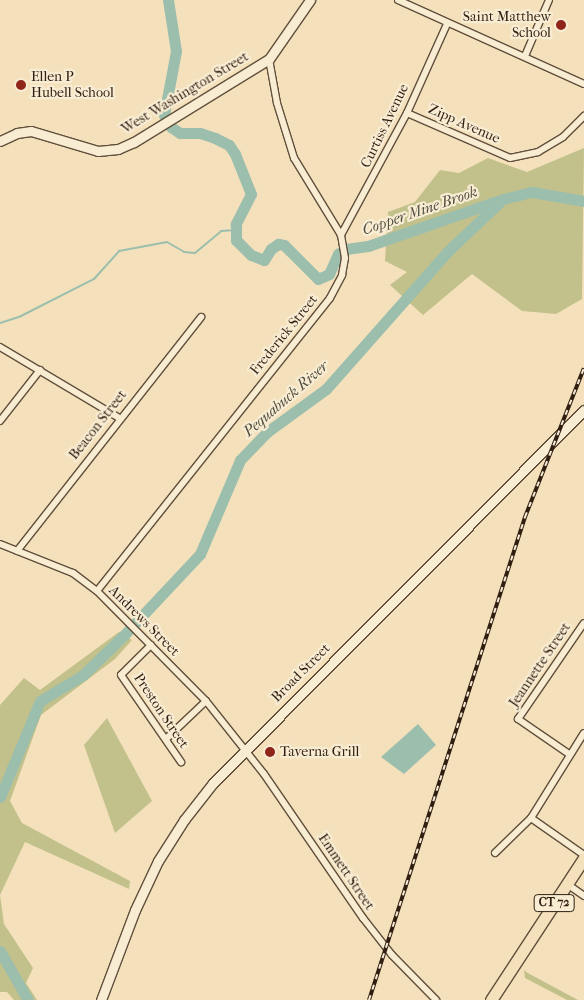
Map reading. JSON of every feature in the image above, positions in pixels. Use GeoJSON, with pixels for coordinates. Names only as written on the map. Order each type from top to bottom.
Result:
{"type":"FeatureCollection","features":[{"type":"Feature","properties":{"kind":"highway","name":"CT 72"},"geometry":{"type":"LineString","coordinates":[[491,1000],[584,856]]}},
{"type":"Feature","properties":{"kind":"main road"},"geometry":{"type":"LineString","coordinates":[[269,59],[310,0]]}},
{"type":"Feature","properties":{"kind":"main road","name":"West Washington Street"},"geometry":{"type":"LineString","coordinates":[[0,141],[17,133],[37,132],[83,149],[118,149],[164,124],[269,59]]}},
{"type":"Feature","properties":{"kind":"main road","name":"Broad Street"},"geometry":{"type":"LineString","coordinates":[[101,1000],[135,910],[164,850],[213,783],[584,410]]}},
{"type":"Feature","properties":{"kind":"street"},"geometry":{"type":"LineString","coordinates":[[398,0],[584,84]]}},
{"type":"Feature","properties":{"kind":"street"},"geometry":{"type":"LineString","coordinates":[[525,56],[549,0]]}},
{"type":"Feature","properties":{"kind":"street","name":"Curtiss Avenue"},"geometry":{"type":"LineString","coordinates":[[341,236],[407,113],[448,24]]}},
{"type":"Feature","properties":{"kind":"street","name":"Frederick Street"},"geometry":{"type":"LineString","coordinates":[[97,591],[330,298],[338,285],[345,258],[341,236],[294,158],[277,103],[269,59]]}},
{"type":"Feature","properties":{"kind":"street","name":"Zipp Avenue"},"geometry":{"type":"LineString","coordinates":[[407,113],[510,158],[538,152],[563,137],[584,116]]}},
{"type":"Feature","properties":{"kind":"street","name":"Beacon Street"},"geometry":{"type":"LineString","coordinates":[[18,551],[119,418],[201,317]]}},
{"type":"Feature","properties":{"kind":"street"},"geometry":{"type":"LineString","coordinates":[[0,346],[119,418]]}},
{"type":"Feature","properties":{"kind":"street"},"geometry":{"type":"LineString","coordinates":[[0,421],[40,370]]}},
{"type":"Feature","properties":{"kind":"street","name":"Andrews Street"},"geometry":{"type":"LineString","coordinates":[[0,544],[73,573],[97,591],[206,701],[246,750]]}},
{"type":"Feature","properties":{"kind":"street","name":"Jeannette Street"},"geometry":{"type":"LineString","coordinates":[[569,754],[518,719],[584,623]]}},
{"type":"Feature","properties":{"kind":"street","name":"Preston Street"},"geometry":{"type":"LineString","coordinates":[[151,645],[121,674],[181,762]]}},
{"type":"Feature","properties":{"kind":"street"},"geometry":{"type":"LineString","coordinates":[[166,739],[206,701]]}},
{"type":"Feature","properties":{"kind":"street"},"geometry":{"type":"LineString","coordinates":[[495,853],[531,818],[569,754],[584,733]]}},
{"type":"Feature","properties":{"kind":"street","name":"Emmett Street"},"geometry":{"type":"LineString","coordinates":[[246,750],[363,918],[392,955],[436,1000]]}},
{"type":"Feature","properties":{"kind":"street"},"geometry":{"type":"LineString","coordinates":[[531,818],[584,856]]}},
{"type":"Feature","properties":{"kind":"street"},"geometry":{"type":"LineString","coordinates":[[567,884],[584,896]]}},
{"type":"Feature","properties":{"kind":"shaded area"},"geometry":{"type":"Polygon","coordinates":[[[584,148],[582,299],[556,314],[522,311],[472,274],[423,315],[390,285],[407,272],[385,261],[388,212],[415,202],[440,170],[459,173],[488,158],[527,172],[584,148]]]}},
{"type":"Feature","properties":{"kind":"shaded area"},"geometry":{"type":"Polygon","coordinates":[[[119,632],[132,640],[115,659],[41,715],[10,801],[22,823],[130,881],[129,889],[25,842],[0,895],[0,705],[24,678],[40,690],[119,632]]]}},
{"type":"Feature","properties":{"kind":"shaded area"},"geometry":{"type":"Polygon","coordinates":[[[107,718],[152,801],[115,833],[84,745],[107,718]]]}},
{"type":"Feature","properties":{"kind":"shaded area"},"geometry":{"type":"Polygon","coordinates":[[[418,724],[436,745],[404,774],[381,757],[418,724]]]}},
{"type":"Feature","properties":{"kind":"shaded area"},"geometry":{"type":"Polygon","coordinates":[[[0,895],[4,924],[33,968],[26,983],[37,1000],[14,1000],[7,992],[0,992],[0,895]]]}},
{"type":"Feature","properties":{"kind":"shaded area"},"geometry":{"type":"Polygon","coordinates":[[[524,969],[526,972],[578,1000],[567,1000],[525,978],[524,969]]]}},
{"type":"Feature","properties":{"kind":"waterway","name":"Copper Mine Brook"},"geometry":{"type":"LineString","coordinates":[[168,0],[176,51],[164,115],[171,127],[180,133],[200,133],[215,138],[229,145],[235,154],[251,194],[236,224],[236,240],[251,255],[264,260],[271,249],[278,244],[284,245],[318,279],[329,274],[338,254],[346,249],[368,246],[497,201]]}},
{"type":"Feature","properties":{"kind":"waterway","name":"Pequabuck River"},"geometry":{"type":"LineString","coordinates":[[0,797],[40,701],[83,675],[124,635],[200,554],[240,460],[267,432],[326,389],[447,252],[503,199],[532,192],[584,201]]}},
{"type":"Feature","properties":{"kind":"waterway"},"geometry":{"type":"LineString","coordinates":[[0,323],[21,316],[94,279],[119,251],[167,242],[184,252],[195,253],[221,231],[236,230]]}},
{"type":"Feature","properties":{"kind":"waterway","name":"Pequabuck River"},"geometry":{"type":"LineString","coordinates":[[0,951],[28,1000]]}},
{"type":"Feature","properties":{"kind":"railway"},"geometry":{"type":"LineString","coordinates":[[369,1000],[525,517],[584,368]]}},
{"type":"Feature","properties":{"kind":"place","name":"Saint Matthew School"},"geometry":{"type":"Point","coordinates":[561,25]}},
{"type":"Feature","properties":{"kind":"place","name":"Ellen P Hubell School"},"geometry":{"type":"Point","coordinates":[21,85]}},
{"type":"Feature","properties":{"kind":"place","name":"Taverna Grill"},"geometry":{"type":"Point","coordinates":[270,752]}}]}
